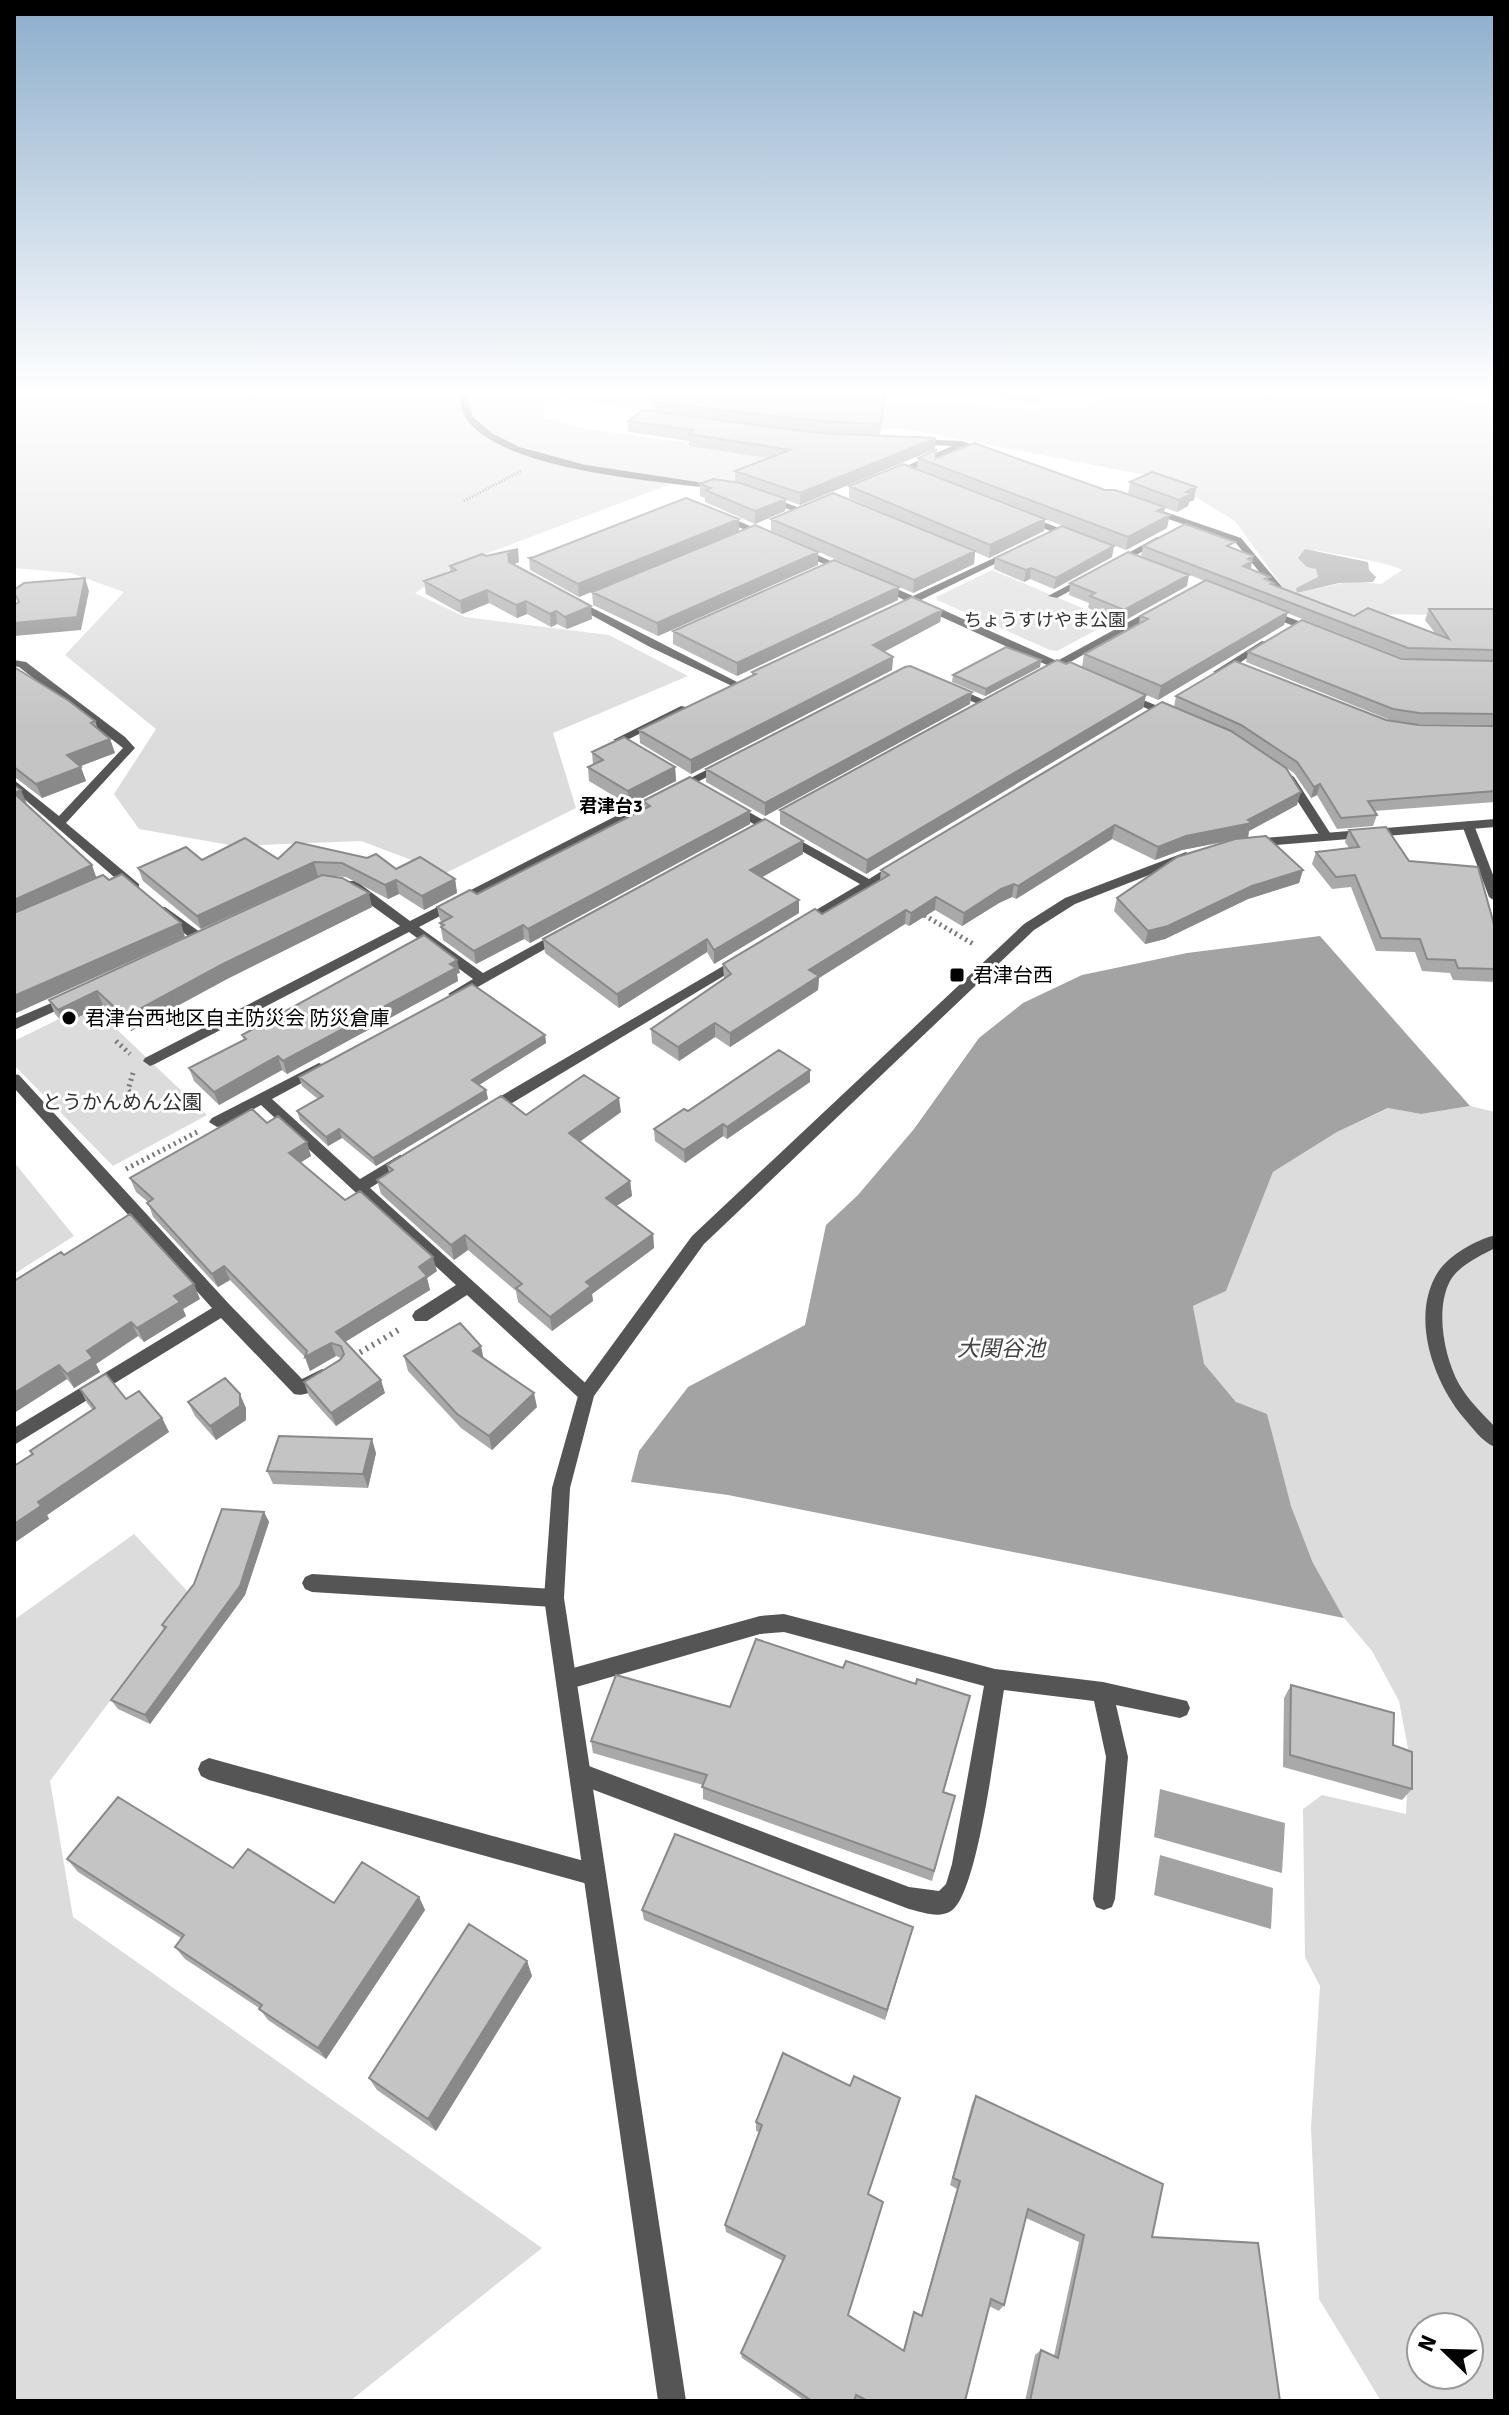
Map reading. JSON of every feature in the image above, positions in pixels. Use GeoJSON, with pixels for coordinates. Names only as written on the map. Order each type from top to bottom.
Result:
{"type":"FeatureCollection","features":[{"type":"Feature","properties":{"kind":"street"},"geometry":{"type":"LineString","coordinates":[[780,502],[810,510],[793,517]]}},
{"type":"Feature","properties":{"kind":"street"},"geometry":{"type":"LineString","coordinates":[[1147,508],[1238,540],[1283,594]]}},
{"type":"Feature","properties":{"kind":"street"},"geometry":{"type":"LineString","coordinates":[[708,510],[861,576]]}},
{"type":"Feature","properties":{"kind":"street"},"geometry":{"type":"LineString","coordinates":[[1017,515],[1086,541]]}},
{"type":"Feature","properties":{"kind":"street"},"geometry":{"type":"LineString","coordinates":[[1177,530],[1190,523]]}},
{"type":"Feature","properties":{"kind":"street"},"geometry":{"type":"LineString","coordinates":[[742,537],[769,526]]}},
{"type":"Feature","properties":{"kind":"street"},"geometry":{"type":"LineString","coordinates":[[1045,538],[1059,531]]}},
{"type":"Feature","properties":{"kind":"street"},"geometry":{"type":"LineString","coordinates":[[1113,558],[1126,557],[1164,537]]}},
{"type":"Feature","properties":{"kind":"street"},"geometry":{"type":"LineString","coordinates":[[901,606],[1031,544]]}},
{"type":"Feature","properties":{"kind":"street"},"geometry":{"type":"LineString","coordinates":[[1126,557],[1139,562]]}},
{"type":"Feature","properties":{"kind":"street"},"geometry":{"type":"LineString","coordinates":[[975,558],[989,564]]}},
{"type":"Feature","properties":{"kind":"street"},"geometry":{"type":"LineString","coordinates":[[820,571],[834,565]]}},
{"type":"Feature","properties":{"kind":"street"},"geometry":{"type":"LineString","coordinates":[[1053,596],[1102,570]]}},
{"type":"Feature","properties":{"kind":"street"},"geometry":{"type":"LineString","coordinates":[[874,582],[1080,675]]}},
{"type":"Feature","properties":{"kind":"street"},"geometry":{"type":"LineString","coordinates":[[566,597],[654,645],[736,684]]}},
{"type":"Feature","properties":{"kind":"street"},"geometry":{"type":"LineString","coordinates":[[579,604],[594,598]]}},
{"type":"Feature","properties":{"kind":"street"},"geometry":{"type":"LineString","coordinates":[[1032,679],[1174,601]]}},
{"type":"Feature","properties":{"kind":"street"},"geometry":{"type":"LineString","coordinates":[[1252,606],[1324,634]]}},
{"type":"Feature","properties":{"kind":"street"},"geometry":{"type":"LineString","coordinates":[[1284,632],[1297,624]]}},
{"type":"Feature","properties":{"kind":"street"},"geometry":{"type":"LineString","coordinates":[[654,645],[668,639]]}},
{"type":"Feature","properties":{"kind":"street"},"geometry":{"type":"LineString","coordinates":[[1207,679],[1271,640]]}},
{"type":"Feature","properties":{"kind":"street"},"geometry":{"type":"LineString","coordinates":[[14,663],[22,664],[129,748],[60,822]]}},
{"type":"Feature","properties":{"kind":"street"},"geometry":{"type":"LineString","coordinates":[[1232,664],[1246,669]]}},
{"type":"Feature","properties":{"kind":"street"},"geometry":{"type":"LineString","coordinates":[[723,690],[749,677]]}},
{"type":"Feature","properties":{"kind":"street"},"geometry":{"type":"LineString","coordinates":[[937,682],[992,701],[973,711]]}},
{"type":"Feature","properties":{"kind":"street"},"geometry":{"type":"LineString","coordinates":[[1106,687],[1182,720]]}},
{"type":"Feature","properties":{"kind":"street"},"geometry":{"type":"LineString","coordinates":[[631,747],[619,740],[697,702]]}},
{"type":"Feature","properties":{"kind":"street"},"geometry":{"type":"LineString","coordinates":[[1144,717],[1170,702]]}},
{"type":"Feature","properties":{"kind":"street"},"geometry":{"type":"LineString","coordinates":[[150,1061],[411,926],[684,778],[733,760]]}},
{"type":"Feature","properties":{"kind":"street"},"geometry":{"type":"LineString","coordinates":[[1277,768],[1288,777],[1326,836]]}},
{"type":"Feature","properties":{"kind":"street"},"geometry":{"type":"LineString","coordinates":[[684,778],[703,789]]}},
{"type":"Feature","properties":{"kind":"street"},"geometry":{"type":"LineString","coordinates":[[14,784],[149,899],[206,935],[185,945]]}},
{"type":"Feature","properties":{"kind":"street"},"geometry":{"type":"LineString","coordinates":[[715,796],[869,884]]}},
{"type":"Feature","properties":{"kind":"street"},"geometry":{"type":"LineString","coordinates":[[750,833],[778,818]]}},
{"type":"Feature","properties":{"kind":"street"},"geometry":{"type":"LineString","coordinates":[[1231,845],[1495,823]]}},
{"type":"Feature","properties":{"kind":"street"},"geometry":{"type":"LineString","coordinates":[[1468,825],[1495,897]]}},
{"type":"Feature","properties":{"kind":"street"},"geometry":{"type":"LineString","coordinates":[[672,2401],[554,1598],[561,1488],[586,1394],[698,1240],[1029,927],[1070,901],[1202,852]]}},
{"type":"Feature","properties":{"kind":"street"},"geometry":{"type":"LineString","coordinates":[[788,932],[908,860]]}},
{"type":"Feature","properties":{"kind":"street"},"geometry":{"type":"LineString","coordinates":[[108,883],[121,876]]}},
{"type":"Feature","properties":{"kind":"street"},"geometry":{"type":"LineString","coordinates":[[339,881],[362,890],[482,979]]}},
{"type":"Feature","properties":{"kind":"street"},"geometry":{"type":"LineString","coordinates":[[441,1001],[576,928]]}},
{"type":"Feature","properties":{"kind":"street"},"geometry":{"type":"LineString","coordinates":[[480,1115],[762,948]]}},
{"type":"Feature","properties":{"kind":"street"},"geometry":{"type":"LineString","coordinates":[[14,1025],[84,993]]}},
{"type":"Feature","properties":{"kind":"street"},"geometry":{"type":"LineString","coordinates":[[217,1122],[331,1061]]}},
{"type":"Feature","properties":{"kind":"street"},"geometry":{"type":"LineString","coordinates":[[14,1079],[300,1389],[337,1366]]}},
{"type":"Feature","properties":{"kind":"street"},"geometry":{"type":"LineString","coordinates":[[262,1098],[586,1394]]}},
{"type":"Feature","properties":{"kind":"street"},"geometry":{"type":"LineString","coordinates":[[359,1187],[412,1155]]}},
{"type":"Feature","properties":{"kind":"street"},"geometry":{"type":"LineString","coordinates":[[1495,1241],[1458,1262],[1441,1281],[1435,1315],[1440,1357],[1453,1390],[1495,1439]]}},
{"type":"Feature","properties":{"kind":"street"},"geometry":{"type":"LineString","coordinates":[[421,1316],[468,1286]]}},
{"type":"Feature","properties":{"kind":"street"},"geometry":{"type":"LineString","coordinates":[[14,1437],[223,1309]]}},
{"type":"Feature","properties":{"kind":"street"},"geometry":{"type":"LineString","coordinates":[[312,1583],[554,1598]]}},
{"type":"Feature","properties":{"kind":"street"},"geometry":{"type":"LineString","coordinates":[[566,1680],[760,1625],[784,1623],[995,1679],[1103,1692],[1180,1708]]}},
{"type":"Feature","properties":{"kind":"street"},"geometry":{"type":"LineString","coordinates":[[581,1774],[909,1898],[930,1903],[945,1902],[955,1890],[963,1864],[995,1679]]}},
{"type":"Feature","properties":{"kind":"street"},"geometry":{"type":"LineString","coordinates":[[1103,1692],[1117,1757],[1104,1899]]}},
{"type":"Feature","properties":{"kind":"street"},"geometry":{"type":"LineString","coordinates":[[209,1769],[595,1875]]}},
{"type":"Feature","properties":{"kind":"path"},"geometry":{"type":"LineString","coordinates":[[919,913],[983,950]]}},
{"type":"Feature","properties":{"kind":"path"},"geometry":{"type":"LineString","coordinates":[[118,1173],[217,1122]]}},
{"type":"Feature","properties":{"kind":"path"},"geometry":{"type":"LineString","coordinates":[[151,1145],[161,1151]]}},
{"type":"Feature","properties":{"kind":"path"},"geometry":{"type":"LineString","coordinates":[[337,1366],[421,1316]]}},
{"type":"Feature","properties":{"kind":"green space"},"geometry":{"type":"Polygon","coordinates":[[[14,502],[624,502],[459,564],[415,593],[465,617],[609,635],[688,676],[553,733],[576,808],[446,873],[361,841],[235,846],[139,829],[114,794],[156,729],[65,655],[124,592],[71,573],[14,568],[14,502]]]}},
{"type":"Feature","properties":{"kind":"green space"},"geometry":{"type":"Polygon","coordinates":[[[1203,502],[1495,502],[1495,615],[1302,614],[1235,521],[1203,502]],[[1314,550],[1319,577],[1296,588],[1298,593],[1351,581],[1381,584],[1402,570],[1374,561],[1314,550]]]}},
{"type":"Feature","properties":{"kind":"green space","name":"ちょうすけやま公園"},"geometry":{"type":"Polygon","coordinates":[[[992,570],[1113,621],[1057,651],[937,600],[936,597],[992,570]]]}},
{"type":"Feature","properties":{"kind":"green space","name":"とうかんめん公園"},"geometry":{"type":"Polygon","coordinates":[[[90,1004],[207,1115],[113,1166],[14,1065],[14,1041],[90,1004]]]}},
{"type":"Feature","properties":{"kind":"green space"},"geometry":{"type":"Polygon","coordinates":[[[1470,1106],[1495,1112],[1495,2401],[1381,2401],[1319,2299],[1311,2128],[1320,1986],[1305,1957],[1303,1809],[1322,1795],[1406,1814],[1409,1754],[1399,1701],[1372,1651],[1344,1618],[1313,1563],[1291,1506],[1236,1402],[1203,1364],[1193,1306],[1226,1291],[1273,1172],[1337,1132],[1389,1108],[1421,1114],[1470,1106]]]}},
{"type":"Feature","properties":{"kind":"green space"},"geometry":{"type":"Polygon","coordinates":[[[14,1162],[74,1236],[14,1274],[14,1162]]]}},
{"type":"Feature","properties":{"kind":"green space"},"geometry":{"type":"Polygon","coordinates":[[[134,1534],[190,1594],[50,1781],[73,1917],[542,2248],[350,2401],[14,2401],[14,1620],[134,1534]]]}},
{"type":"Feature","properties":{"kind":"water"},"geometry":{"type":"Polygon","coordinates":[[[1305,549],[1368,562],[1369,570],[1376,577],[1373,582],[1339,583],[1297,593],[1296,588],[1318,577],[1316,569],[1307,567],[1298,558],[1305,549]]]}},
{"type":"Feature","properties":{"kind":"water","name":"大関谷池"},"geometry":{"type":"Polygon","coordinates":[[[1320,936],[1470,1106],[1421,1114],[1388,1108],[1337,1132],[1273,1172],[1226,1291],[1193,1306],[1204,1364],[1236,1402],[1267,1414],[1291,1506],[1313,1563],[1344,1618],[728,1495],[631,1482],[639,1451],[688,1387],[805,1325],[826,1225],[858,1195],[914,1129],[979,1038],[1023,1003],[1082,975],[1187,953],[1320,936]]]}},
{"type":"Feature","properties":{"kind":"water"},"geometry":{"type":"Polygon","coordinates":[[[1160,1789],[1285,1823],[1282,1873],[1154,1837],[1160,1789]]]}},
{"type":"Feature","properties":{"kind":"water"},"geometry":{"type":"Polygon","coordinates":[[[1160,1855],[1273,1888],[1271,1929],[1154,1895],[1160,1855]]]}},
{"type":"Feature","properties":{"kind":"building"},"geometry":{"type":"Polygon","coordinates":[[[676,502],[695,502],[739,519],[578,584],[529,558],[676,502]]]}},
{"type":"Feature","properties":{"kind":"building"},"geometry":{"type":"Polygon","coordinates":[[[733,502],[779,502],[755,511],[733,502]]]}},
{"type":"Feature","properties":{"kind":"building"},"geometry":{"type":"Polygon","coordinates":[[[812,502],[854,502],[975,551],[914,580],[771,519],[812,502]]]}},
{"type":"Feature","properties":{"kind":"building"},"geometry":{"type":"Polygon","coordinates":[[[887,502],[1000,502],[1045,519],[990,545],[887,502]]]}},
{"type":"Feature","properties":{"kind":"building"},"geometry":{"type":"Polygon","coordinates":[[[1034,502],[1149,502],[1165,507],[1157,511],[1170,515],[1128,537],[1034,502]]]}},
{"type":"Feature","properties":{"kind":"building"},"geometry":{"type":"Polygon","coordinates":[[[1185,524],[1235,542],[1227,546],[1253,556],[1248,559],[1252,561],[1243,566],[1270,577],[1265,579],[1274,583],[1271,584],[1354,616],[1368,608],[1449,639],[1429,609],[1495,609],[1495,650],[1408,648],[1143,546],[1185,524]]]}},
{"type":"Feature","properties":{"kind":"building"},"geometry":{"type":"Polygon","coordinates":[[[755,525],[818,552],[657,623],[592,592],[755,525]]]}},
{"type":"Feature","properties":{"kind":"building"},"geometry":{"type":"Polygon","coordinates":[[[1062,526],[1114,546],[1056,578],[995,558],[1062,526]]]}},
{"type":"Feature","properties":{"kind":"building"},"geometry":{"type":"Polygon","coordinates":[[[518,549],[508,554],[509,562],[591,606],[565,617],[556,611],[550,614],[526,601],[516,605],[487,590],[460,601],[424,581],[456,570],[450,566],[482,554],[486,556],[518,549]]]}},
{"type":"Feature","properties":{"kind":"building"},"geometry":{"type":"Polygon","coordinates":[[[1128,552],[1189,575],[1124,610],[1090,596],[1095,593],[1070,583],[1128,552]]]}},
{"type":"Feature","properties":{"kind":"building"},"geometry":{"type":"Polygon","coordinates":[[[834,560],[899,587],[737,663],[673,631],[834,560]]]}},
{"type":"Feature","properties":{"kind":"building"},"geometry":{"type":"Polygon","coordinates":[[[85,578],[77,617],[14,623],[14,605],[19,602],[14,590],[24,583],[85,578]]]}},
{"type":"Feature","properties":{"kind":"building"},"geometry":{"type":"Polygon","coordinates":[[[1206,580],[1288,612],[1161,686],[1084,654],[1148,619],[1140,616],[1206,580]]]}},
{"type":"Feature","properties":{"kind":"building"},"geometry":{"type":"Polygon","coordinates":[[[912,597],[942,610],[873,645],[893,657],[691,760],[639,730],[756,674],[752,672],[912,597]]]}},
{"type":"Feature","properties":{"kind":"building"},"geometry":{"type":"Polygon","coordinates":[[[1302,620],[1402,659],[1495,661],[1495,714],[1419,713],[1393,709],[1248,652],[1302,620]]]}},
{"type":"Feature","properties":{"kind":"building"},"geometry":{"type":"Polygon","coordinates":[[[1006,647],[1041,660],[986,689],[953,675],[1006,647]]]}},
{"type":"Feature","properties":{"kind":"building"},"geometry":{"type":"Polygon","coordinates":[[[1057,660],[1066,664],[1070,662],[1146,695],[867,860],[780,810],[1057,660]]]}},
{"type":"Feature","properties":{"kind":"building"},"geometry":{"type":"Polygon","coordinates":[[[1235,661],[1386,720],[1419,725],[1495,726],[1495,791],[1368,801],[1377,815],[1341,818],[1320,784],[1314,787],[1297,762],[1241,725],[1176,696],[1235,661]]]}},
{"type":"Feature","properties":{"kind":"building"},"geometry":{"type":"Polygon","coordinates":[[[910,666],[972,692],[765,803],[706,769],[905,667],[910,666]]]}},
{"type":"Feature","properties":{"kind":"building"},"geometry":{"type":"Polygon","coordinates":[[[14,667],[69,701],[95,721],[91,723],[110,739],[67,755],[81,767],[36,784],[14,767],[14,667]]]}},
{"type":"Feature","properties":{"kind":"building"},"geometry":{"type":"Polygon","coordinates":[[[1162,702],[1231,731],[1286,768],[1301,792],[1248,820],[1252,823],[1186,836],[1158,847],[1115,825],[1018,886],[1014,884],[1001,889],[964,913],[936,897],[911,913],[906,910],[809,970],[819,976],[730,1033],[715,1023],[678,1047],[651,1029],[731,974],[723,964],[815,909],[822,914],[889,875],[881,870],[1162,702]]]}},
{"type":"Feature","properties":{"kind":"building"},"geometry":{"type":"Polygon","coordinates":[[[624,737],[675,767],[628,791],[588,767],[603,760],[592,752],[624,737]]]}},
{"type":"Feature","properties":{"kind":"building"},"geometry":{"type":"Polygon","coordinates":[[[690,777],[750,811],[528,929],[523,925],[474,951],[441,927],[444,925],[440,923],[452,917],[437,907],[470,890],[477,894],[650,806],[643,801],[690,777]]]}},
{"type":"Feature","properties":{"kind":"building"},"geometry":{"type":"Polygon","coordinates":[[[14,793],[92,865],[14,900],[14,793]]]}},
{"type":"Feature","properties":{"kind":"building"},"geometry":{"type":"Polygon","coordinates":[[[765,819],[803,841],[750,870],[799,900],[714,950],[707,939],[617,994],[543,939],[765,819]]]}},
{"type":"Feature","properties":{"kind":"building"},"geometry":{"type":"Polygon","coordinates":[[[1386,827],[1409,861],[1478,867],[1495,928],[1495,969],[1458,968],[1455,960],[1427,959],[1420,939],[1381,938],[1355,875],[1336,877],[1316,852],[1359,847],[1349,830],[1386,827]]]}},
{"type":"Feature","properties":{"kind":"building"},"geometry":{"type":"Polygon","coordinates":[[[1266,836],[1303,870],[1252,886],[1168,926],[1148,931],[1117,898],[1177,857],[1235,839],[1266,836]]]}},
{"type":"Feature","properties":{"kind":"building"},"geometry":{"type":"Polygon","coordinates":[[[245,838],[278,859],[296,842],[367,858],[376,854],[396,869],[420,857],[455,879],[422,896],[396,880],[385,885],[342,863],[314,862],[197,916],[138,868],[186,847],[202,860],[245,838]]]}},
{"type":"Feature","properties":{"kind":"building"},"geometry":{"type":"Polygon","coordinates":[[[122,874],[181,923],[14,996],[14,913],[103,875],[109,880],[122,874]]]}},
{"type":"Feature","properties":{"kind":"building"},"geometry":{"type":"Polygon","coordinates":[[[322,875],[342,878],[369,893],[223,964],[125,1017],[97,991],[58,1010],[49,1000],[322,875]]]}},
{"type":"Feature","properties":{"kind":"building"},"geometry":{"type":"Polygon","coordinates":[[[424,935],[457,960],[450,964],[456,968],[283,1061],[278,1056],[214,1092],[189,1068],[246,1039],[242,1035],[424,935]]]}},
{"type":"Feature","properties":{"kind":"building"},"geometry":{"type":"Polygon","coordinates":[[[472,984],[545,1035],[472,1080],[486,1090],[373,1158],[339,1129],[326,1137],[297,1111],[323,1096],[299,1077],[472,984]]]}},
{"type":"Feature","properties":{"kind":"building"},"geometry":{"type":"Polygon","coordinates":[[[779,1050],[810,1070],[727,1127],[723,1124],[684,1150],[654,1129],[684,1109],[688,1111],[779,1050]]]}},
{"type":"Feature","properties":{"kind":"building"},"geometry":{"type":"Polygon","coordinates":[[[584,1075],[619,1098],[569,1133],[630,1181],[606,1198],[653,1234],[586,1282],[591,1286],[550,1317],[516,1288],[522,1284],[465,1235],[451,1245],[377,1180],[393,1170],[387,1165],[501,1096],[526,1115],[584,1075]]]}},
{"type":"Feature","properties":{"kind":"building"},"geometry":{"type":"Polygon","coordinates":[[[252,1109],[267,1123],[278,1116],[307,1142],[289,1153],[345,1200],[360,1191],[433,1257],[419,1267],[427,1276],[336,1332],[381,1380],[331,1413],[304,1382],[340,1360],[344,1354],[341,1346],[331,1343],[305,1357],[307,1351],[224,1266],[212,1274],[147,1203],[153,1199],[130,1178],[252,1109]]]}},
{"type":"Feature","properties":{"kind":"building"},"geometry":{"type":"Polygon","coordinates":[[[130,1214],[194,1284],[174,1296],[180,1302],[137,1328],[131,1322],[87,1351],[93,1358],[67,1374],[59,1365],[14,1393],[14,1281],[61,1252],[64,1255],[130,1214]]]}},
{"type":"Feature","properties":{"kind":"building"},"geometry":{"type":"Polygon","coordinates":[[[460,1323],[481,1346],[473,1351],[534,1393],[489,1436],[457,1414],[404,1356],[460,1323]]]}},
{"type":"Feature","properties":{"kind":"building"},"geometry":{"type":"Polygon","coordinates":[[[106,1374],[126,1399],[139,1391],[162,1418],[38,1502],[41,1506],[14,1524],[14,1466],[33,1454],[30,1451],[95,1408],[80,1389],[106,1374]]]}},
{"type":"Feature","properties":{"kind":"building"},"geometry":{"type":"Polygon","coordinates":[[[225,1378],[240,1394],[240,1406],[210,1426],[188,1402],[225,1378]]]}},
{"type":"Feature","properties":{"kind":"building"},"geometry":{"type":"Polygon","coordinates":[[[279,1436],[372,1439],[363,1474],[267,1471],[279,1436]]]}},
{"type":"Feature","properties":{"kind":"building"},"geometry":{"type":"Polygon","coordinates":[[[222,1509],[264,1512],[240,1586],[145,1715],[111,1700],[194,1584],[222,1509]]]}},
{"type":"Feature","properties":{"kind":"building"},"geometry":{"type":"Polygon","coordinates":[[[756,1639],[843,1668],[846,1661],[916,1684],[917,1679],[970,1696],[943,1792],[955,1796],[934,1871],[702,1787],[707,1775],[591,1741],[616,1675],[730,1707],[756,1639]]]}},
{"type":"Feature","properties":{"kind":"building"},"geometry":{"type":"Polygon","coordinates":[[[1291,1685],[1394,1713],[1393,1745],[1412,1752],[1412,1789],[1290,1755],[1291,1685]]]}},
{"type":"Feature","properties":{"kind":"building"},"geometry":{"type":"Polygon","coordinates":[[[118,1797],[233,1868],[248,1849],[334,1903],[362,1862],[419,1897],[318,2048],[259,2009],[262,2005],[175,1947],[184,1935],[67,1859],[118,1797]]]}},
{"type":"Feature","properties":{"kind":"building"},"geometry":{"type":"Polygon","coordinates":[[[675,1834],[913,1927],[887,2010],[642,1910],[675,1834]]]}},
{"type":"Feature","properties":{"kind":"building"},"geometry":{"type":"Polygon","coordinates":[[[469,1924],[527,1961],[428,2119],[369,2078],[469,1924]]]}},
{"type":"Feature","properties":{"kind":"building"},"geometry":{"type":"Polygon","coordinates":[[[783,2053],[850,2086],[854,2076],[900,2098],[868,2194],[883,2202],[848,2315],[904,2351],[914,2312],[922,2316],[960,2181],[953,2178],[976,2096],[1163,2184],[1152,2237],[1258,2243],[1280,2401],[1030,2401],[1041,2350],[1058,2358],[1084,2235],[1028,2209],[1004,2305],[991,2299],[965,2401],[868,2401],[856,2395],[854,2401],[812,2401],[741,2353],[785,2256],[725,2225],[762,2125],[756,2122],[783,2053]]]}},
{"type":"Feature","properties":{"kind":"place","name":"君津台西"},"geometry":{"type":"Point","coordinates":[957,975]}},
{"type":"Feature","properties":{"kind":"place","name":"君津台西地区自主防災会 防災倉庫"},"geometry":{"type":"Point","coordinates":[69,1018]}},
{"type":"Feature","properties":{"kind":"district","name":"君津台3"},"geometry":{"type":"Point","coordinates":[611,806]}}]}
